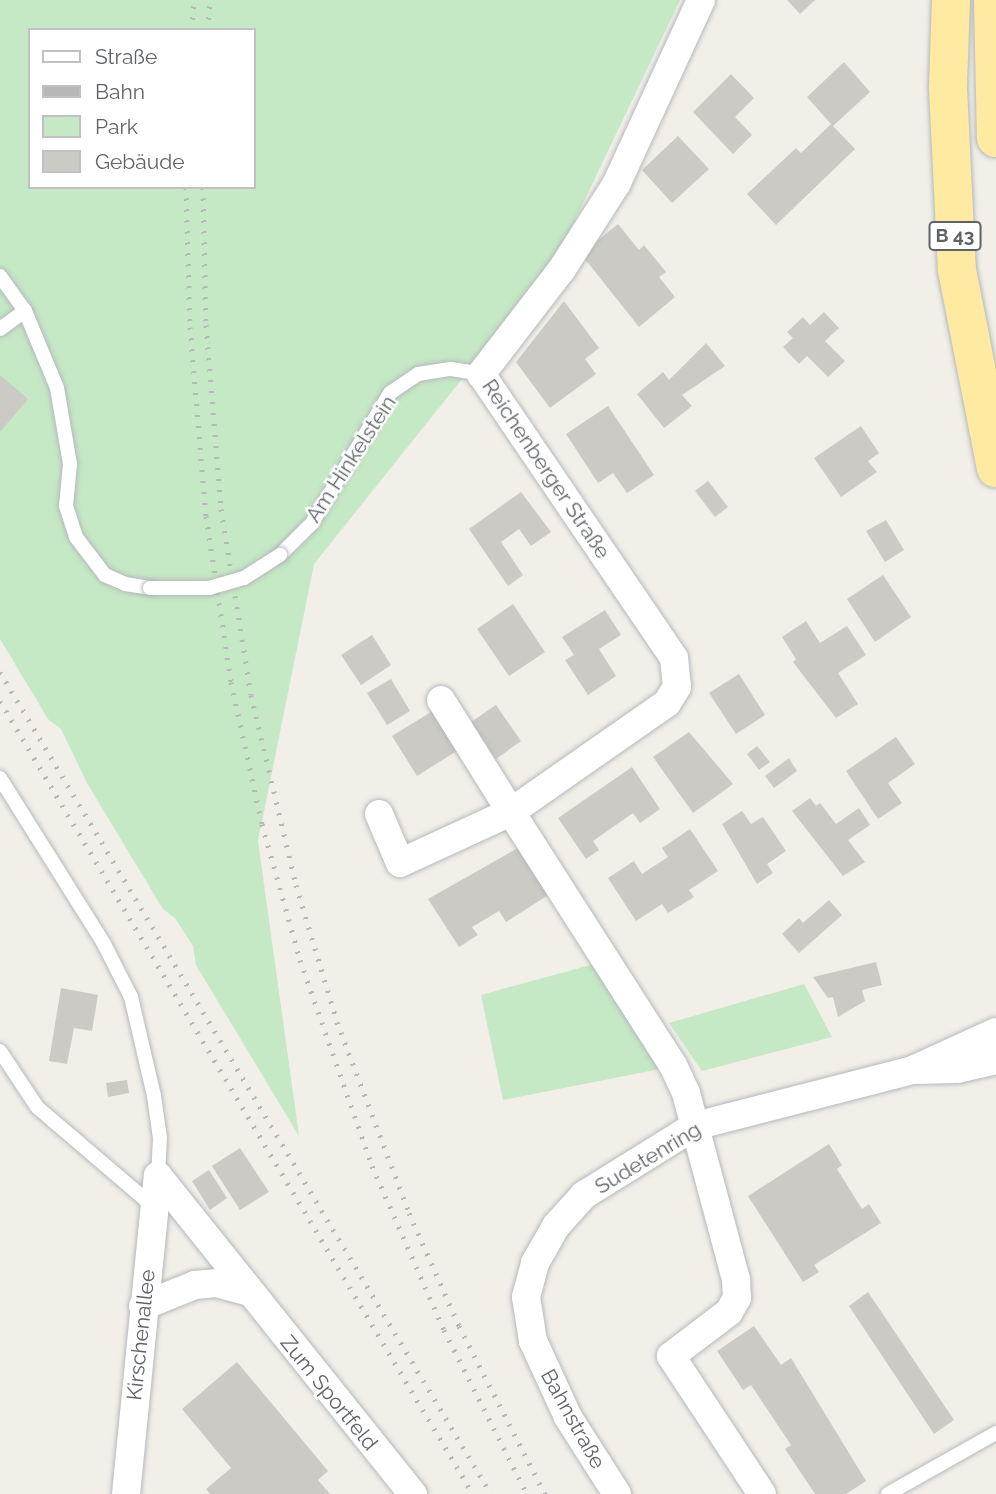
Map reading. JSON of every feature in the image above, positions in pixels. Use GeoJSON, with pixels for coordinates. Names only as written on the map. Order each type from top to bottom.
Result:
{"type":"FeatureCollection","features":[{"type":"Feature","properties":{"kind":"highway","name":"B 43"},"geometry":{"type":"LineString","coordinates":[[951,0],[948,88],[957,270],[996,468]]}},
{"type":"Feature","properties":{"kind":"highway"},"geometry":{"type":"LineString","coordinates":[[993,0],[996,138]]}},
{"type":"Feature","properties":{"kind":"street","name":"Reichenberger Straße"},"geometry":{"type":"LineString","coordinates":[[379,814],[400,863],[511,812],[667,703],[677,687],[674,658],[481,374],[562,269],[617,183],[701,0]]}},
{"type":"Feature","properties":{"kind":"street"},"geometry":{"type":"LineString","coordinates":[[441,700],[673,1065],[695,1126],[736,1280],[737,1298],[729,1312],[671,1356],[762,1494]]}},
{"type":"Feature","properties":{"kind":"street","name":"Sudetenring"},"geometry":{"type":"LineString","coordinates":[[913,1070],[949,1050],[996,1032]]}},
{"type":"Feature","properties":{"kind":"street","name":"Sudetenring"},"geometry":{"type":"LineString","coordinates":[[533,1341],[526,1297],[535,1263],[556,1226],[584,1195],[695,1126],[913,1070],[957,1069],[996,1060]]}},
{"type":"Feature","properties":{"kind":"street","name":"Kirschenallee"},"geometry":{"type":"LineString","coordinates":[[126,1494],[158,1176]]}},
{"type":"Feature","properties":{"kind":"street","name":"Zum Sportfeld"},"geometry":{"type":"LineString","coordinates":[[158,1176],[246,1291],[413,1494]]}},
{"type":"Feature","properties":{"kind":"street"},"geometry":{"type":"LineString","coordinates":[[143,1306],[195,1285],[216,1283],[246,1291]]}},
{"type":"Feature","properties":{"kind":"street","name":"Bahnstraße"},"geometry":{"type":"LineString","coordinates":[[533,1341],[568,1417],[617,1494]]}},
{"type":"Feature","properties":{"kind":"lane"},"geometry":{"type":"LineString","coordinates":[[0,276],[25,312],[0,329]]}},
{"type":"Feature","properties":{"kind":"lane","name":"Am Hinkelstein"},"geometry":{"type":"LineString","coordinates":[[25,312],[57,388],[66,424],[69,519],[82,545],[105,575],[125,584],[150,588],[209,588],[244,578],[280,555],[312,523],[390,393],[418,374],[451,369],[481,374]]}},
{"type":"Feature","properties":{"kind":"lane"},"geometry":{"type":"LineString","coordinates":[[1,782],[104,944],[131,997],[154,1096],[160,1138],[158,1176]]}},
{"type":"Feature","properties":{"kind":"lane"},"geometry":{"type":"LineString","coordinates":[[0,1051],[37,1107],[153,1206]]}},
{"type":"Feature","properties":{"kind":"lane"},"geometry":{"type":"LineString","coordinates":[[888,1494],[996,1433]]}},
{"type":"Feature","properties":{"kind":"green space"},"geometry":{"type":"Polygon","coordinates":[[[0,0],[680,0],[554,264],[314,564],[258,841],[299,1136],[196,965],[193,946],[175,918],[163,909],[87,783],[61,729],[48,719],[0,639],[0,0]]]}},
{"type":"Feature","properties":{"kind":"green space"},"geometry":{"type":"Polygon","coordinates":[[[598,963],[665,1068],[503,1100],[481,995],[598,963]]]}},
{"type":"Feature","properties":{"kind":"green space"},"geometry":{"type":"Polygon","coordinates":[[[804,984],[832,1037],[702,1071],[669,1023],[804,984]]]}},
{"type":"Feature","properties":{"kind":"building"},"geometry":{"type":"Polygon","coordinates":[[[787,0],[815,0],[800,14],[787,0]]]}},
{"type":"Feature","properties":{"kind":"building"},"geometry":{"type":"Polygon","coordinates":[[[844,62],[870,92],[833,126],[855,149],[776,225],[747,194],[796,148],[801,153],[831,124],[807,97],[844,62]]]}},
{"type":"Feature","properties":{"kind":"building"},"geometry":{"type":"Polygon","coordinates":[[[731,74],[754,98],[735,117],[752,135],[733,154],[693,112],[731,74]]]}},
{"type":"Feature","properties":{"kind":"building"},"geometry":{"type":"Polygon","coordinates":[[[678,136],[709,169],[672,203],[642,170],[678,136]]]}},
{"type":"Feature","properties":{"kind":"building"},"geometry":{"type":"Polygon","coordinates":[[[618,224],[639,250],[644,245],[666,272],[659,277],[675,297],[639,327],[581,254],[618,224]]]}},
{"type":"Feature","properties":{"kind":"building"},"geometry":{"type":"Polygon","coordinates":[[[564,301],[599,348],[585,359],[596,374],[550,408],[516,362],[564,301]]]}},
{"type":"Feature","properties":{"kind":"building"},"geometry":{"type":"Polygon","coordinates":[[[824,312],[839,328],[825,341],[845,361],[828,377],[807,356],[799,364],[783,347],[793,338],[787,332],[803,317],[810,325],[824,312]]]}},
{"type":"Feature","properties":{"kind":"building"},"geometry":{"type":"Polygon","coordinates":[[[706,343],[725,366],[682,395],[692,406],[664,428],[637,394],[663,372],[669,380],[706,343]]]}},
{"type":"Feature","properties":{"kind":"building"},"geometry":{"type":"Polygon","coordinates":[[[0,375],[28,399],[0,432],[0,375]]]}},
{"type":"Feature","properties":{"kind":"building"},"geometry":{"type":"Polygon","coordinates":[[[608,406],[654,475],[627,493],[613,473],[598,483],[566,434],[608,406]]]}},
{"type":"Feature","properties":{"kind":"building"},"geometry":{"type":"Polygon","coordinates":[[[861,426],[879,453],[868,461],[877,472],[841,497],[814,458],[861,426]]]}},
{"type":"Feature","properties":{"kind":"building"},"geometry":{"type":"Polygon","coordinates":[[[708,481],[728,507],[715,517],[695,491],[708,481]]]}},
{"type":"Feature","properties":{"kind":"building"},"geometry":{"type":"Polygon","coordinates":[[[521,492],[551,532],[531,546],[519,529],[501,542],[523,575],[508,586],[469,529],[521,492]]]}},
{"type":"Feature","properties":{"kind":"building"},"geometry":{"type":"Polygon","coordinates":[[[886,520],[904,550],[885,562],[866,531],[886,520]]]}},
{"type":"Feature","properties":{"kind":"building"},"geometry":{"type":"Polygon","coordinates":[[[883,575],[911,617],[875,642],[847,599],[883,575]]]}},
{"type":"Feature","properties":{"kind":"building"},"geometry":{"type":"Polygon","coordinates":[[[513,604],[545,652],[509,676],[477,629],[513,604]]]}},
{"type":"Feature","properties":{"kind":"building"},"geometry":{"type":"Polygon","coordinates":[[[605,610],[621,635],[599,649],[616,676],[588,695],[565,660],[574,655],[562,637],[605,610]]]}},
{"type":"Feature","properties":{"kind":"building"},"geometry":{"type":"Polygon","coordinates":[[[806,621],[820,643],[847,626],[866,655],[838,673],[858,704],[836,718],[793,662],[796,659],[782,637],[806,621]]]}},
{"type":"Feature","properties":{"kind":"building"},"geometry":{"type":"Polygon","coordinates":[[[372,635],[391,665],[361,685],[341,655],[372,635]]]}},
{"type":"Feature","properties":{"kind":"building"},"geometry":{"type":"Polygon","coordinates":[[[739,674],[765,715],[736,734],[709,693],[739,674]]]}},
{"type":"Feature","properties":{"kind":"building"},"geometry":{"type":"Polygon","coordinates":[[[391,679],[410,711],[387,725],[367,693],[391,679]]]}},
{"type":"Feature","properties":{"kind":"building"},"geometry":{"type":"Polygon","coordinates":[[[496,705],[521,741],[496,759],[471,722],[496,705]]]}},
{"type":"Feature","properties":{"kind":"building"},"geometry":{"type":"Polygon","coordinates":[[[436,709],[460,749],[417,776],[392,736],[436,709]]]}},
{"type":"Feature","properties":{"kind":"building"},"geometry":{"type":"Polygon","coordinates":[[[689,732],[733,784],[693,813],[653,757],[689,732]]]}},
{"type":"Feature","properties":{"kind":"building"},"geometry":{"type":"Polygon","coordinates":[[[896,737],[915,764],[888,783],[902,803],[878,819],[846,771],[896,737]]]}},
{"type":"Feature","properties":{"kind":"building"},"geometry":{"type":"Polygon","coordinates":[[[757,746],[770,762],[759,770],[747,754],[757,746]]]}},
{"type":"Feature","properties":{"kind":"building"},"geometry":{"type":"Polygon","coordinates":[[[789,758],[797,771],[774,788],[765,776],[789,758]]]}},
{"type":"Feature","properties":{"kind":"building"},"geometry":{"type":"Polygon","coordinates":[[[632,767],[660,809],[640,823],[633,813],[593,841],[599,850],[586,859],[558,818],[632,767]]]}},
{"type":"Feature","properties":{"kind":"building"},"geometry":{"type":"Polygon","coordinates":[[[810,798],[816,806],[820,803],[836,824],[859,808],[870,825],[848,840],[865,862],[843,876],[792,811],[810,798]]]}},
{"type":"Feature","properties":{"kind":"building"},"geometry":{"type":"Polygon","coordinates":[[[742,811],[751,824],[763,817],[786,851],[767,864],[773,873],[757,884],[722,824],[742,811]]]}},
{"type":"Feature","properties":{"kind":"building"},"geometry":{"type":"Polygon","coordinates":[[[690,829],[718,871],[689,890],[694,897],[668,913],[662,904],[636,921],[608,878],[634,861],[642,874],[668,857],[662,848],[690,829]]]}},
{"type":"Feature","properties":{"kind":"building"},"geometry":{"type":"Polygon","coordinates":[[[523,845],[553,892],[506,922],[499,911],[472,927],[478,935],[459,947],[428,899],[523,845]]]}},
{"type":"Feature","properties":{"kind":"building"},"geometry":{"type":"Polygon","coordinates":[[[829,900],[842,915],[799,953],[782,934],[799,918],[803,923],[829,900]]]}},
{"type":"Feature","properties":{"kind":"building"},"geometry":{"type":"Polygon","coordinates":[[[876,962],[882,985],[862,990],[865,1001],[838,1017],[833,997],[828,998],[813,977],[876,962]]]}},
{"type":"Feature","properties":{"kind":"building"},"geometry":{"type":"Polygon","coordinates":[[[61,988],[98,995],[92,1031],[74,1028],[67,1064],[49,1061],[61,988]]]}},
{"type":"Feature","properties":{"kind":"building"},"geometry":{"type":"Polygon","coordinates":[[[127,1080],[129,1093],[108,1097],[106,1083],[127,1080]]]}},
{"type":"Feature","properties":{"kind":"building"},"geometry":{"type":"Polygon","coordinates":[[[829,1144],[842,1165],[837,1169],[862,1209],[869,1204],[881,1223],[814,1265],[819,1272],[803,1282],[748,1196],[829,1144]]]}},
{"type":"Feature","properties":{"kind":"building"},"geometry":{"type":"Polygon","coordinates":[[[240,1148],[269,1192],[240,1210],[212,1166],[240,1148]]]}},
{"type":"Feature","properties":{"kind":"building"},"geometry":{"type":"Polygon","coordinates":[[[209,1170],[227,1198],[210,1210],[192,1181],[209,1170]]]}},
{"type":"Feature","properties":{"kind":"building"},"geometry":{"type":"Polygon","coordinates":[[[868,1292],[954,1420],[934,1434],[849,1306],[868,1292]]]}},
{"type":"Feature","properties":{"kind":"building"},"geometry":{"type":"Polygon","coordinates":[[[754,1326],[781,1365],[791,1358],[866,1481],[846,1494],[815,1494],[785,1449],[791,1445],[751,1385],[743,1390],[717,1351],[754,1326]]]}},
{"type":"Feature","properties":{"kind":"building"},"geometry":{"type":"Polygon","coordinates":[[[237,1362],[328,1471],[318,1480],[330,1494],[210,1494],[206,1489],[231,1468],[182,1409],[237,1362]]]}},
{"type":"Feature","properties":{"kind":"railway"},"geometry":{"type":"LineString","coordinates":[[192,28],[194,0]]}},
{"type":"Feature","properties":{"kind":"railway"},"geometry":{"type":"LineString","coordinates":[[208,28],[210,0]]}},
{"type":"Feature","properties":{"kind":"railway"},"geometry":{"type":"LineString","coordinates":[[186,189],[190,327],[206,516],[231,682],[262,824],[300,960],[372,1166],[444,1330],[527,1494]]}},
{"type":"Feature","properties":{"kind":"railway"},"geometry":{"type":"LineString","coordinates":[[203,189],[206,325],[221,509],[251,695],[296,885],[337,1022],[409,1213],[459,1326],[545,1494]]}},
{"type":"Feature","properties":{"kind":"railway"},"geometry":{"type":"LineString","coordinates":[[0,672],[491,1494]]}},
{"type":"Feature","properties":{"kind":"railway"},"geometry":{"type":"LineString","coordinates":[[0,701],[473,1494]]}}]}
